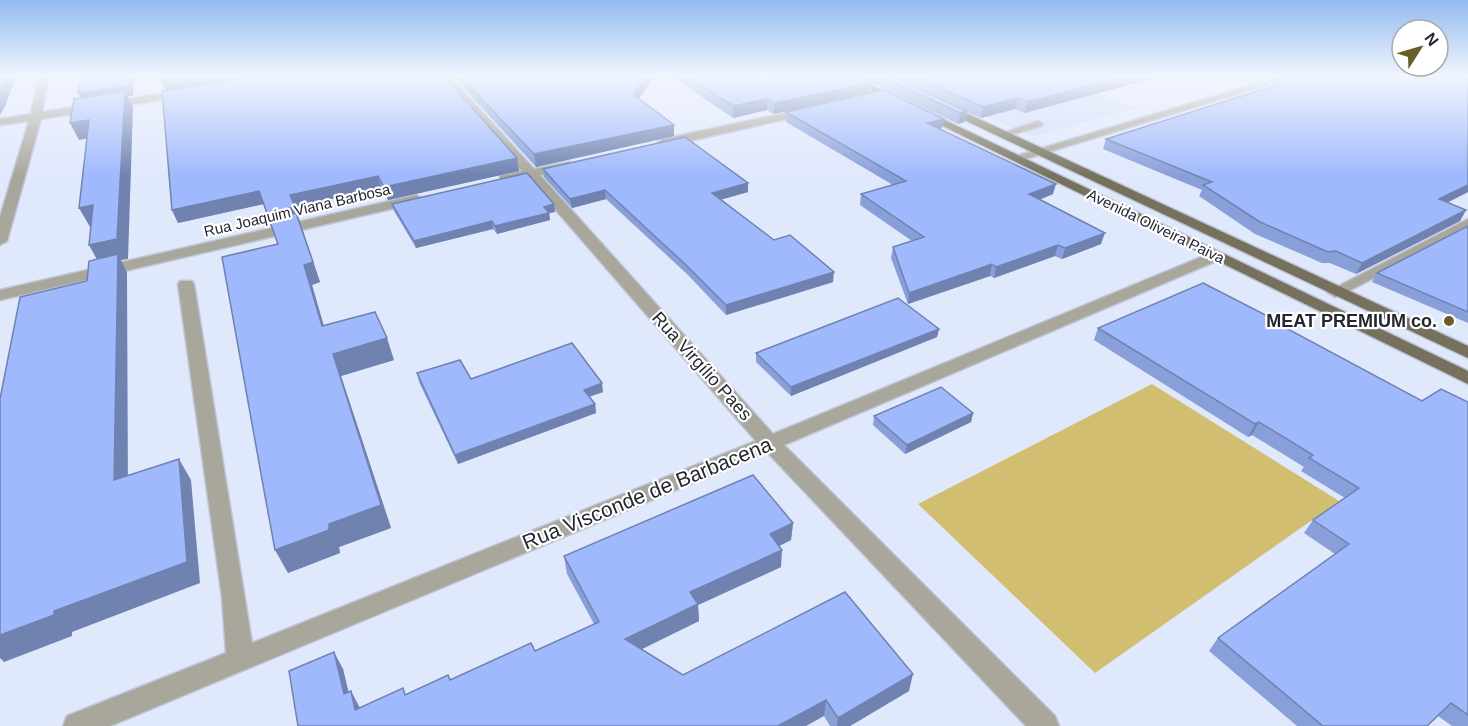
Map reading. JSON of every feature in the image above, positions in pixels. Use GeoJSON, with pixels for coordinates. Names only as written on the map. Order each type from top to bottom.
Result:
{"type":"FeatureCollection","features":[{"type":"Feature","properties":{"kind":"main road","name":"Avenida Oliveira Paiva"},"geometry":{"type":"LineString","coordinates":[[914,109],[1468,378]]}},
{"type":"Feature","properties":{"kind":"main road","name":"Avenida Oliveira Paiva"},"geometry":{"type":"LineString","coordinates":[[950,109],[1468,353]]}},
{"type":"Feature","properties":{"kind":"street"},"geometry":{"type":"LineString","coordinates":[[0,241],[37,109]]}},
{"type":"Feature","properties":{"kind":"street"},"geometry":{"type":"LineString","coordinates":[[0,122],[82,109]]}},
{"type":"Feature","properties":{"kind":"street","name":"Rua Virgílio Paes"},"geometry":{"type":"LineString","coordinates":[[474,109],[770,443],[1045,726]]}},
{"type":"Feature","properties":{"kind":"street"},"geometry":{"type":"LineString","coordinates":[[644,148],[818,109]]}},
{"type":"Feature","properties":{"kind":"street"},"geometry":{"type":"LineString","coordinates":[[1015,158],[1181,109]]}},
{"type":"Feature","properties":{"kind":"street"},"geometry":{"type":"LineString","coordinates":[[496,181],[576,163]]}},
{"type":"Feature","properties":{"kind":"street","name":"Rua Joaquim Viana Barbosa"},"geometry":{"type":"LineString","coordinates":[[0,295],[427,197]]}},
{"type":"Feature","properties":{"kind":"street"},"geometry":{"type":"LineString","coordinates":[[1335,292],[1468,223]]}},
{"type":"Feature","properties":{"kind":"street","name":"Rua Visconde de Barbacena"},"geometry":{"type":"LineString","coordinates":[[77,726],[240,657],[770,443],[1216,256]]}},
{"type":"Feature","properties":{"kind":"street"},"geometry":{"type":"LineString","coordinates":[[186,284],[234,597],[240,657]]}},
{"type":"Feature","properties":{"kind":"lane"},"geometry":{"type":"LineString","coordinates":[[1004,134],[1038,124]]}},
{"type":"Feature","properties":{"kind":"shaded area"},"geometry":{"type":"Polygon","coordinates":[[[969,109],[1132,109],[1035,136],[1027,135],[969,109]]]}},
{"type":"Feature","properties":{"kind":"shaded area"},"geometry":{"type":"Polygon","coordinates":[[[1152,384],[1339,501],[1095,673],[918,504],[1152,384]]]}},
{"type":"Feature","properties":{"kind":"building"},"geometry":{"type":"Polygon","coordinates":[[[72,109],[124,109],[117,239],[89,245],[93,205],[79,208],[89,120],[70,123],[72,109]]]}},
{"type":"Feature","properties":{"kind":"building"},"geometry":{"type":"Polygon","coordinates":[[[164,109],[473,109],[517,158],[384,187],[378,176],[290,195],[295,207],[267,213],[259,191],[172,210],[164,109]]]}},
{"type":"Feature","properties":{"kind":"building"},"geometry":{"type":"Polygon","coordinates":[[[491,109],[653,109],[674,125],[534,154],[491,109]]]}},
{"type":"Feature","properties":{"kind":"building"},"geometry":{"type":"Polygon","coordinates":[[[800,109],[923,109],[944,119],[927,123],[1056,184],[1029,194],[1105,233],[1065,248],[1058,245],[996,267],[992,264],[909,293],[893,247],[924,237],[861,194],[906,181],[786,112],[800,109]]]}},
{"type":"Feature","properties":{"kind":"building"},"geometry":{"type":"Polygon","coordinates":[[[951,109],[967,111],[960,113],[951,109]]]}},
{"type":"Feature","properties":{"kind":"building"},"geometry":{"type":"Polygon","coordinates":[[[1201,109],[1468,109],[1468,185],[1439,199],[1466,210],[1362,263],[1336,251],[1328,252],[1260,222],[1203,185],[1212,182],[1106,139],[1201,109]]]}},
{"type":"Feature","properties":{"kind":"building"},"geometry":{"type":"Polygon","coordinates":[[[685,137],[748,183],[712,193],[774,240],[790,235],[834,272],[726,305],[605,190],[570,199],[543,169],[685,137]]]}},
{"type":"Feature","properties":{"kind":"building"},"geometry":{"type":"Polygon","coordinates":[[[527,173],[554,204],[544,207],[549,213],[495,226],[492,221],[414,241],[392,204],[527,173]]]}},
{"type":"Feature","properties":{"kind":"building"},"geometry":{"type":"Polygon","coordinates":[[[296,213],[313,262],[304,265],[322,326],[375,312],[387,338],[333,354],[381,505],[329,524],[329,530],[275,550],[222,257],[278,244],[269,219],[296,213]]]}},
{"type":"Feature","properties":{"kind":"building"},"geometry":{"type":"Polygon","coordinates":[[[1468,226],[1468,312],[1377,273],[1468,226]]]}},
{"type":"Feature","properties":{"kind":"building"},"geometry":{"type":"Polygon","coordinates":[[[118,254],[114,480],[179,459],[187,562],[54,611],[54,615],[0,635],[0,399],[20,297],[87,281],[89,261],[118,254]]]}},
{"type":"Feature","properties":{"kind":"building"},"geometry":{"type":"Polygon","coordinates":[[[1203,283],[1287,326],[1284,327],[1422,401],[1441,389],[1468,402],[1468,715],[1451,703],[1427,726],[1323,726],[1218,638],[1349,544],[1313,520],[1359,488],[1309,458],[1313,455],[1259,422],[1255,424],[1098,328],[1203,283]]]}},
{"type":"Feature","properties":{"kind":"building"},"geometry":{"type":"Polygon","coordinates":[[[898,298],[939,329],[791,387],[756,353],[898,298]]]}},
{"type":"Feature","properties":{"kind":"building"},"geometry":{"type":"Polygon","coordinates":[[[572,343],[602,383],[584,390],[595,404],[455,455],[417,373],[460,360],[471,379],[572,343]]]}},
{"type":"Feature","properties":{"kind":"building"},"geometry":{"type":"Polygon","coordinates":[[[941,387],[973,413],[907,445],[874,416],[941,387]]]}},
{"type":"Feature","properties":{"kind":"building"},"geometry":{"type":"Polygon","coordinates":[[[753,475],[793,523],[770,534],[782,550],[690,592],[698,604],[625,639],[683,675],[845,592],[913,674],[838,718],[826,700],[778,726],[298,726],[289,671],[334,652],[344,694],[351,691],[355,710],[403,688],[405,695],[448,675],[450,680],[531,643],[535,651],[599,622],[564,556],[753,475]]]}},
{"type":"Feature","properties":{"kind":"place","name":"MEAT PREMIUM co."},"geometry":{"type":"Point","coordinates":[1449,321]}}]}
